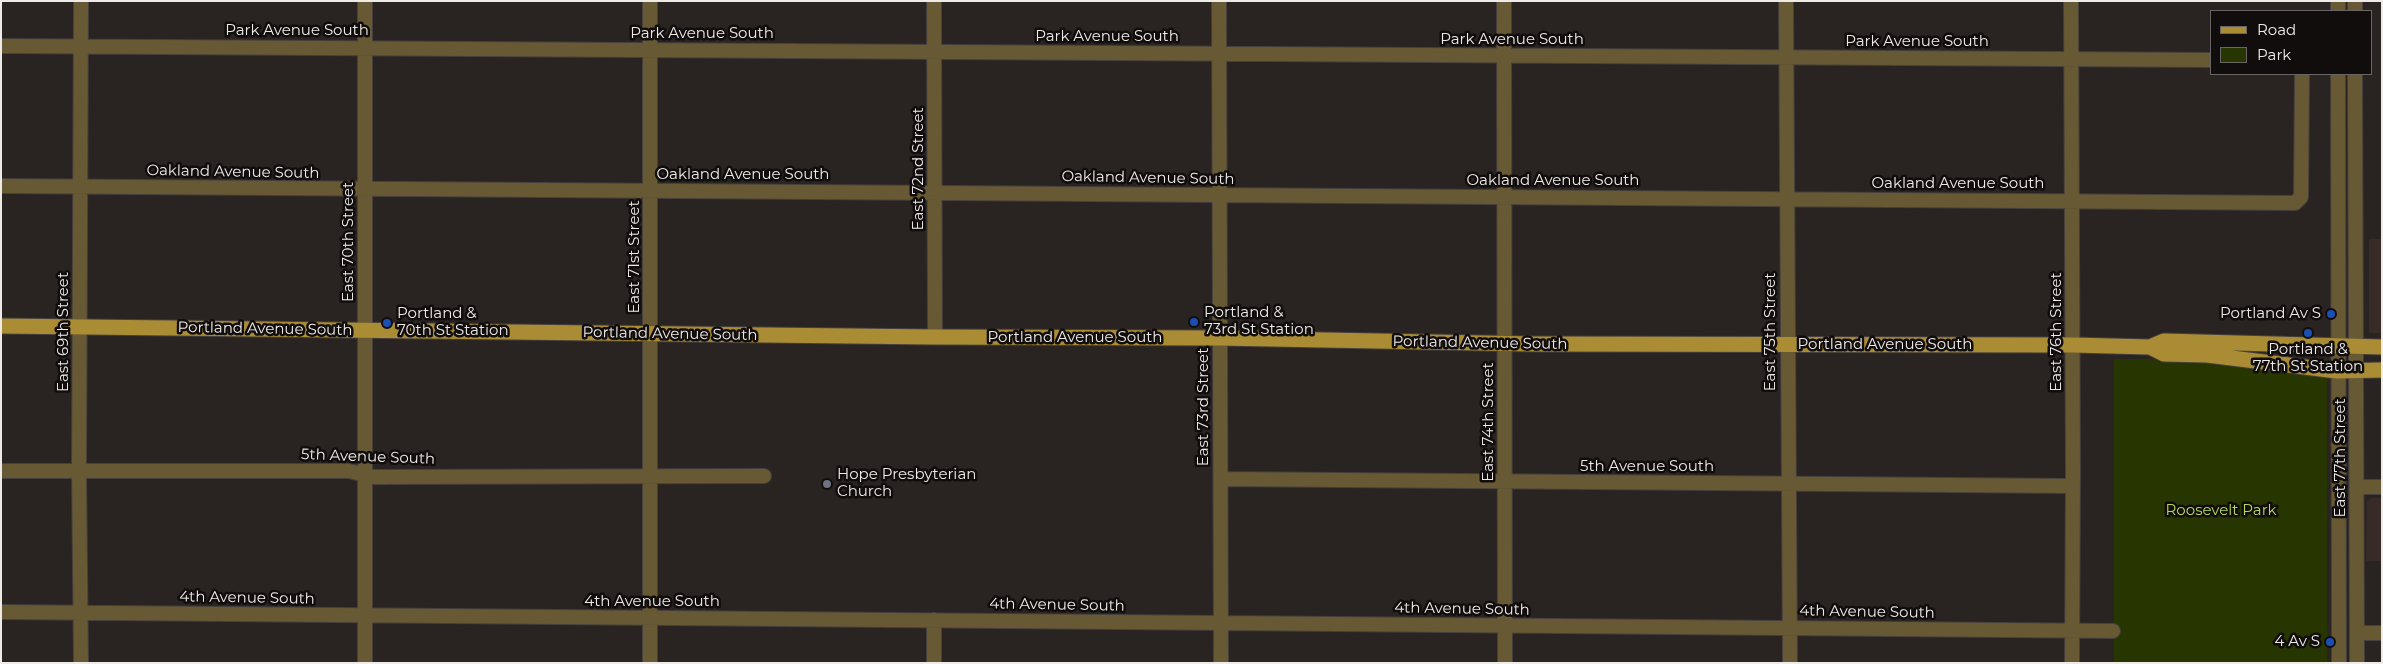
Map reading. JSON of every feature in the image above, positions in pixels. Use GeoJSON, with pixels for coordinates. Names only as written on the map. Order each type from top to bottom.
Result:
{"type":"FeatureCollection","features":[{"type":"Feature","properties":{"kind":"main road","name":"Portland Avenue South"},"geometry":{"type":"LineString","coordinates":[[1,326],[935,338],[1220,338],[1505,344],[2073,345],[2150,347],[2164,341],[2382,347]]}},
{"type":"Feature","properties":{"kind":"main road","name":"Portland Avenue South"},"geometry":{"type":"LineString","coordinates":[[2150,347],[2164,354],[2207,356],[2337,371],[2382,370]]}},
{"type":"Feature","properties":{"kind":"street","name":"East 69th Street"},"geometry":{"type":"LineString","coordinates":[[81,1],[79,471],[81,663]]}},
{"type":"Feature","properties":{"kind":"street","name":"East 70th Street"},"geometry":{"type":"LineString","coordinates":[[364,1],[364,663]]}},
{"type":"Feature","properties":{"kind":"street","name":"East 71st Street"},"geometry":{"type":"LineString","coordinates":[[650,1],[650,663]]}},
{"type":"Feature","properties":{"kind":"street","name":"East 72nd Street"},"geometry":{"type":"LineString","coordinates":[[934,1],[935,338]]}},
{"type":"Feature","properties":{"kind":"street","name":"East 73rd Street"},"geometry":{"type":"LineString","coordinates":[[1219,1],[1221,663]]}},
{"type":"Feature","properties":{"kind":"street","name":"East 74th Street"},"geometry":{"type":"LineString","coordinates":[[1504,1],[1505,663]]}},
{"type":"Feature","properties":{"kind":"street","name":"East 75th Street"},"geometry":{"type":"LineString","coordinates":[[1786,1],[1790,663]]}},
{"type":"Feature","properties":{"kind":"street","name":"East 76th Street"},"geometry":{"type":"LineString","coordinates":[[2071,1],[2074,486],[2072,663]]}},
{"type":"Feature","properties":{"kind":"street","name":"Park Avenue South"},"geometry":{"type":"LineString","coordinates":[[1,46],[2210,60]]}},
{"type":"Feature","properties":{"kind":"street","name":"Oakland Avenue South"},"geometry":{"type":"LineString","coordinates":[[1,186],[2295,203],[2301,197],[2302,75]]}},
{"type":"Feature","properties":{"kind":"street","name":"East 77th Street"},"geometry":{"type":"LineString","coordinates":[[2338,75],[2338,663]]}},
{"type":"Feature","properties":{"kind":"street","name":"East 77th Street"},"geometry":{"type":"LineString","coordinates":[[2355,75],[2357,663]]}},
{"type":"Feature","properties":{"kind":"street","name":"5th Avenue South"},"geometry":{"type":"LineString","coordinates":[[1,471],[349,471],[364,475],[764,476]]}},
{"type":"Feature","properties":{"kind":"street","name":"5th Avenue South"},"geometry":{"type":"LineString","coordinates":[[1221,480],[2074,486]]}},
{"type":"Feature","properties":{"kind":"street"},"geometry":{"type":"LineString","coordinates":[[2357,487],[2382,487]]}},
{"type":"Feature","properties":{"kind":"street","name":"4th Avenue South"},"geometry":{"type":"LineString","coordinates":[[1,612],[2113,631]]}},
{"type":"Feature","properties":{"kind":"street"},"geometry":{"type":"LineString","coordinates":[[934,620],[934,663]]}},
{"type":"Feature","properties":{"kind":"street"},"geometry":{"type":"LineString","coordinates":[[2357,633],[2382,633]]}},
{"type":"Feature","properties":{"kind":"shaded area"},"geometry":{"type":"Polygon","coordinates":[[[2369,239],[2382,239],[2382,333],[2369,333],[2369,239]]]}},
{"type":"Feature","properties":{"kind":"shaded area"},"geometry":{"type":"Polygon","coordinates":[[[2371,498],[2382,498],[2382,561],[2366,561],[2367,502],[2371,498]]]}},
{"type":"Feature","properties":{"kind":"green space","name":"Roosevelt Park"},"geometry":{"type":"Polygon","coordinates":[[[2114,359],[2327,359],[2327,663],[2114,663],[2114,359]]]}},
{"type":"Feature","properties":{"kind":"place","name":"Portland Av S"},"geometry":{"type":"Point","coordinates":[2331,314]}},
{"type":"Feature","properties":{"kind":"place","name":"Portland & 73rd St Station"},"geometry":{"type":"Point","coordinates":[1194,322]}},
{"type":"Feature","properties":{"kind":"place","name":"Portland & 70th St Station"},"geometry":{"type":"Point","coordinates":[387,323]}},
{"type":"Feature","properties":{"kind":"place","name":"Portland & 77th St Station"},"geometry":{"type":"Point","coordinates":[2308,333]}},
{"type":"Feature","properties":{"kind":"place","name":"Hope Presbyterian Church"},"geometry":{"type":"Point","coordinates":[827,484]}},
{"type":"Feature","properties":{"kind":"place","name":"4 Av S"},"geometry":{"type":"Point","coordinates":[2330,642]}}]}
